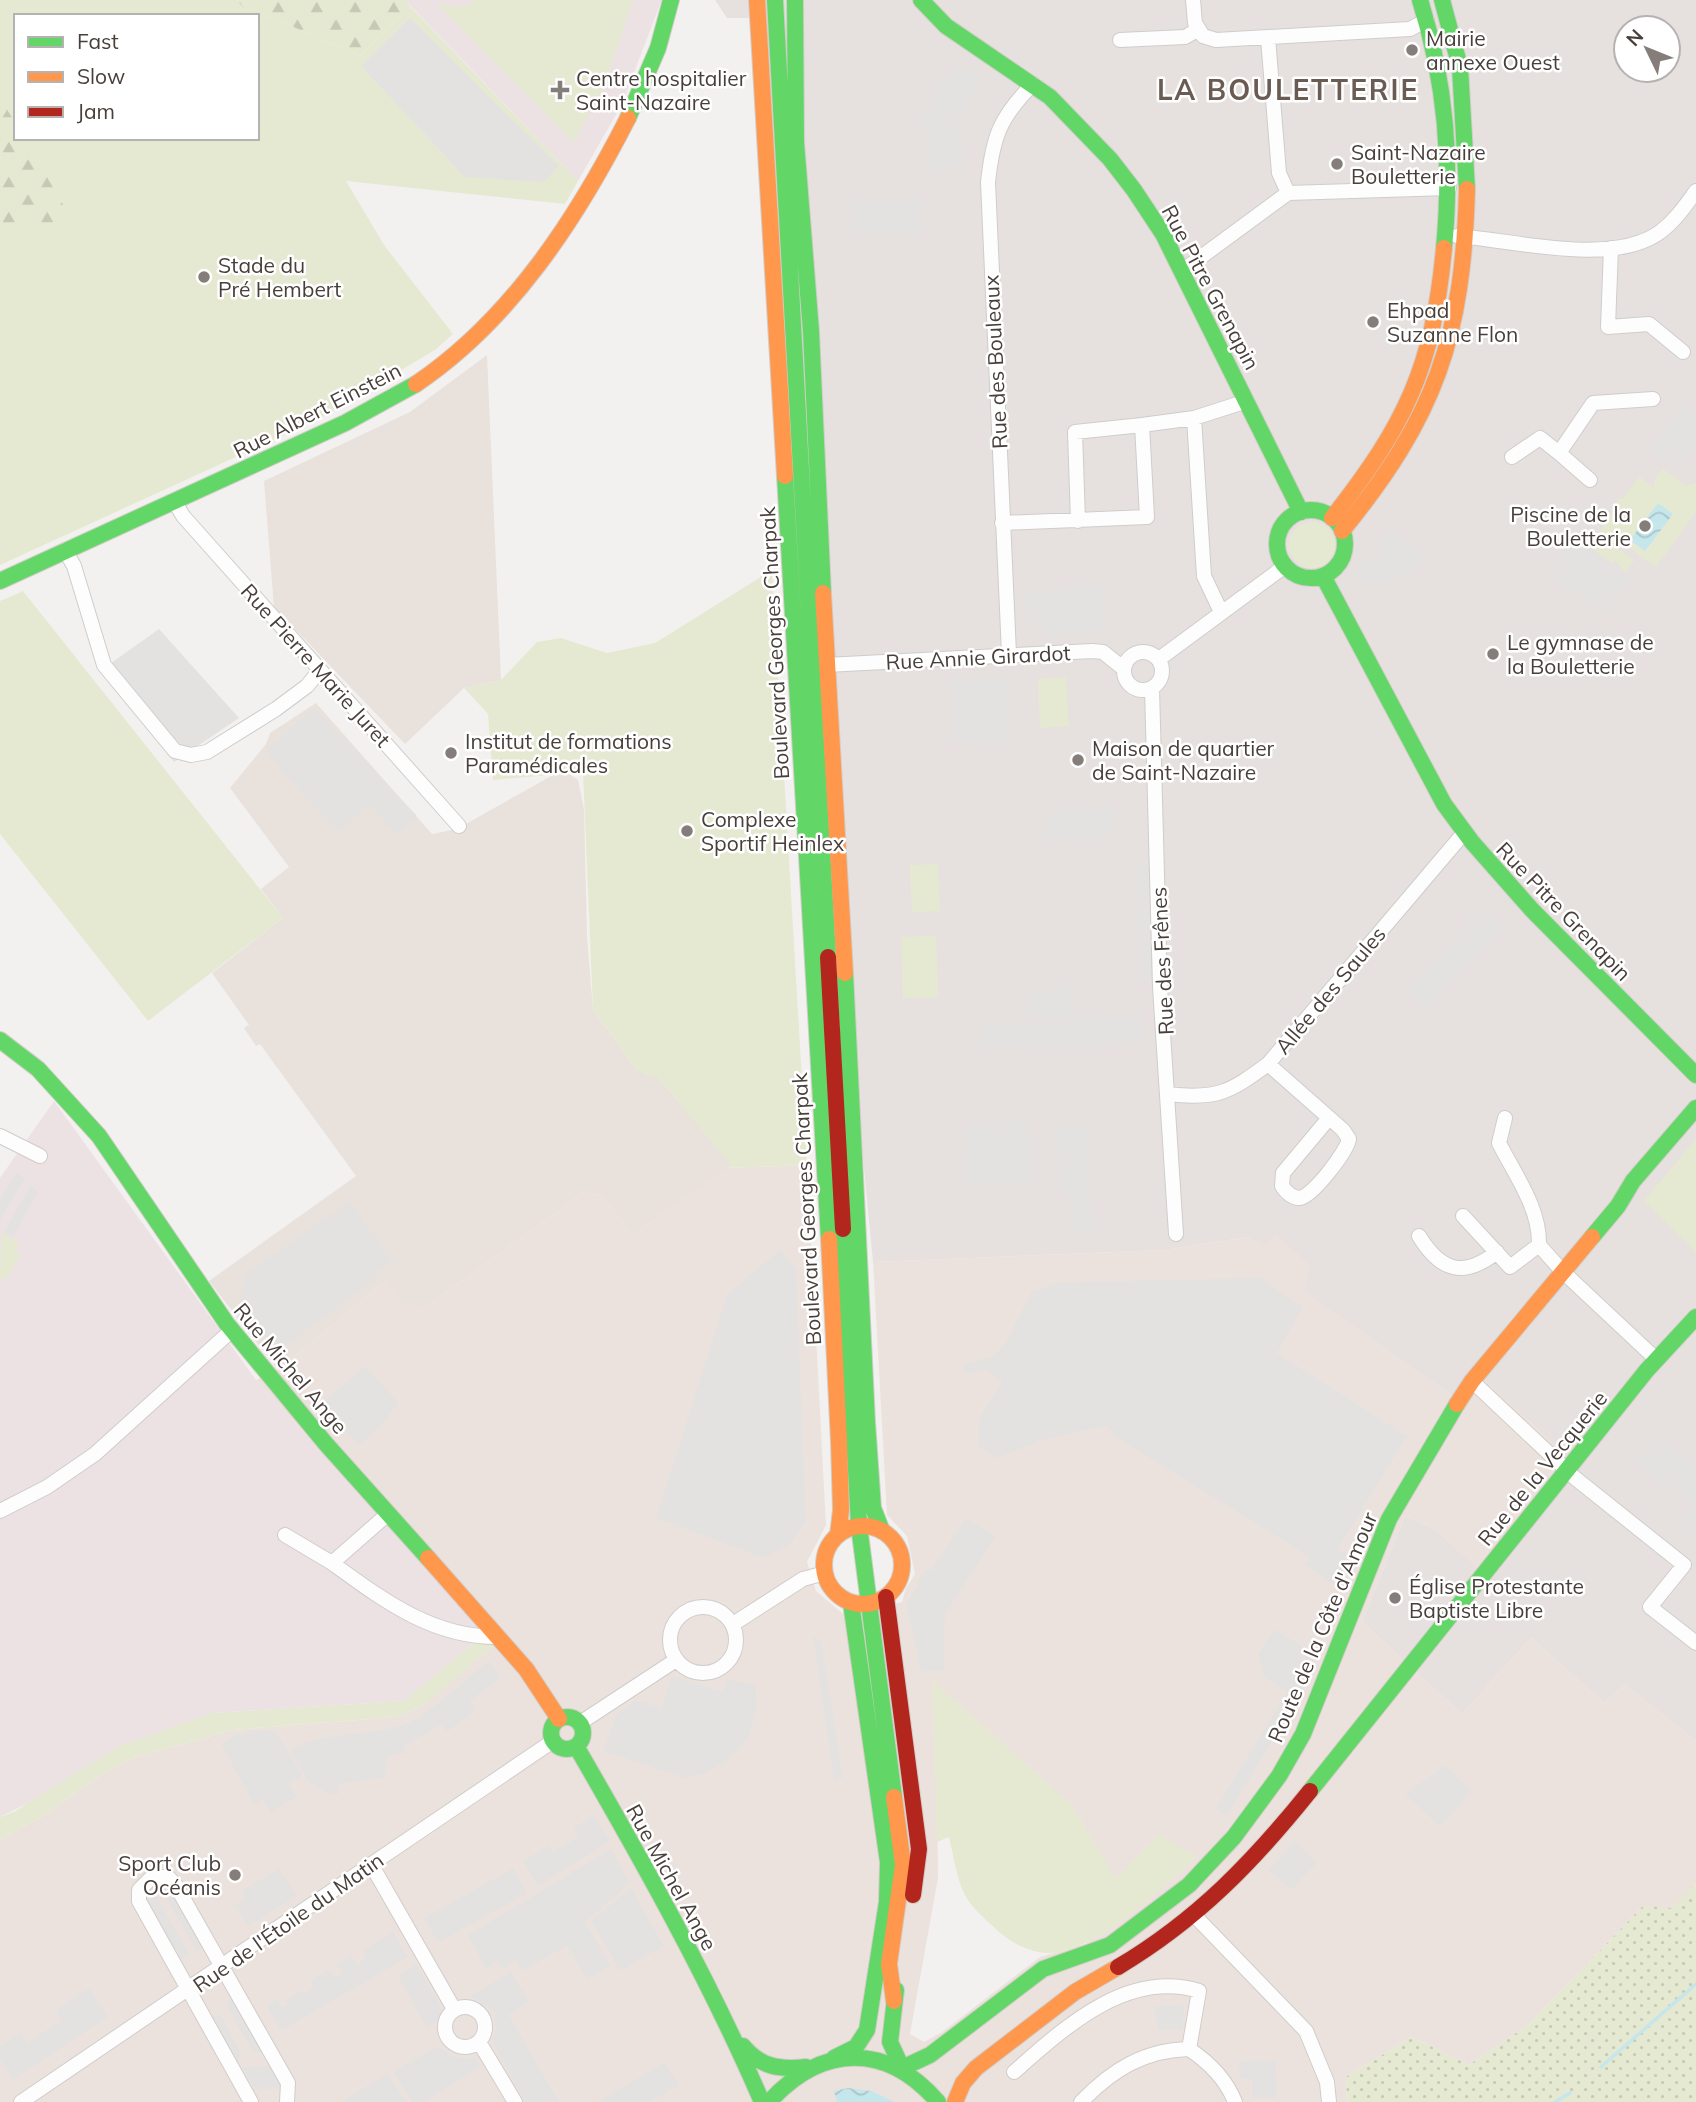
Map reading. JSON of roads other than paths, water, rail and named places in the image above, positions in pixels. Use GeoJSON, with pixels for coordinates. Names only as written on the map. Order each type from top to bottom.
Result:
{"type":"FeatureCollection","features":[{"type":"Feature","properties":{"kind":"street","name":"Rue Albert Einstein"},"geometry":{"type":"LineString","coordinates":[[0,581],[374,408],[418,382],[482,329],[552,248],[627,126],[660,49],[671,0]]}},
{"type":"Feature","properties":{"kind":"street","name":"Boulevard Georges Charpak"},"geometry":{"type":"LineString","coordinates":[[757,0],[839,1442],[841,1510],[838,1535],[826,1552],[825,1573]]}},
{"type":"Feature","properties":{"kind":"street"},"geometry":{"type":"LineString","coordinates":[[775,0],[859,1526],[903,1865],[889,1964],[894,2001]]}},
{"type":"Feature","properties":{"kind":"street"},"geometry":{"type":"LineString","coordinates":[[733,1625],[803,1579],[825,1573],[834,1591],[851,1603],[868,1604],[886,1598],[900,1580],[902,1560],[896,1543],[882,1531],[873,1508],[871,1483],[837,801],[826,665],[811,331],[796,142],[794,0]]}},
{"type":"Feature","properties":{"kind":"street","name":"Rue Pitre Grenapin"},"geometry":{"type":"LineString","coordinates":[[921,0],[946,26],[1050,97],[1110,159],[1163,234],[1301,512]]}},
{"type":"Feature","properties":{"kind":"street"},"geometry":{"type":"LineString","coordinates":[[1194,0],[1199,29],[1203,36],[1216,40],[1410,29],[1427,20]]}},
{"type":"Feature","properties":{"kind":"street"},"geometry":{"type":"LineString","coordinates":[[1337,524],[1379,456],[1423,367],[1434,331],[1446,235],[1449,188],[1448,115],[1441,65],[1420,0]]}},
{"type":"Feature","properties":{"kind":"street"},"geometry":{"type":"LineString","coordinates":[[1337,524],[1392,466],[1427,404],[1451,335],[1463,236],[1467,166],[1460,64],[1442,0]]}},
{"type":"Feature","properties":{"kind":"street"},"geometry":{"type":"LineString","coordinates":[[1120,40],[1185,37],[1199,29]]}},
{"type":"Feature","properties":{"kind":"street"},"geometry":{"type":"LineString","coordinates":[[1268,38],[1279,173],[1288,194]]}},
{"type":"Feature","properties":{"kind":"street","name":"Rue des Bouleaux"},"geometry":{"type":"LineString","coordinates":[[1009,654],[988,182],[992,143],[1008,113],[1033,84]]}},
{"type":"Feature","properties":{"kind":"street"},"geometry":{"type":"LineString","coordinates":[[1182,271],[1288,194],[1449,188]]}},
{"type":"Feature","properties":{"kind":"street"},"geometry":{"type":"LineString","coordinates":[[1446,235],[1611,248],[1641,242],[1660,232],[1696,191]]}},
{"type":"Feature","properties":{"kind":"street"},"geometry":{"type":"LineString","coordinates":[[1611,248],[1608,327],[1649,324],[1684,352]]}},
{"type":"Feature","properties":{"kind":"street"},"geometry":{"type":"LineString","coordinates":[[1559,453],[1593,403],[1653,399]]}},
{"type":"Feature","properties":{"kind":"street"},"geometry":{"type":"LineString","coordinates":[[1078,521],[1075,432],[1194,418],[1247,401]]}},
{"type":"Feature","properties":{"kind":"street"},"geometry":{"type":"LineString","coordinates":[[1194,418],[1204,576],[1221,612]]}},
{"type":"Feature","properties":{"kind":"street"},"geometry":{"type":"LineString","coordinates":[[1002,523],[1147,517],[1142,425]]}},
{"type":"Feature","properties":{"kind":"street"},"geometry":{"type":"LineString","coordinates":[[1512,457],[1540,438],[1590,480]]}},
{"type":"Feature","properties":{"kind":"street","name":"Rue Pierre Marie Juret"},"geometry":{"type":"LineString","coordinates":[[175,502],[183,516],[459,826]]}},
{"type":"Feature","properties":{"kind":"street"},"geometry":{"type":"LineString","coordinates":[[1312,511],[1337,524],[1345,541],[1340,562],[1324,576],[1303,577],[1285,566],[1278,546],[1284,525],[1301,512],[1312,511]]}},
{"type":"Feature","properties":{"kind":"street"},"geometry":{"type":"LineString","coordinates":[[65,550],[74,566],[104,665],[175,751],[191,755],[207,752],[276,709],[307,686],[320,670]]}},
{"type":"Feature","properties":{"kind":"street"},"geometry":{"type":"LineString","coordinates":[[1159,659],[1285,566]]}},
{"type":"Feature","properties":{"kind":"street","name":"Rue Pitre Grenapin"},"geometry":{"type":"LineString","coordinates":[[1324,576],[1444,804],[1463,834],[1536,918],[1696,1075]]}},
{"type":"Feature","properties":{"kind":"street","name":"Rue Annie Girardot"},"geometry":{"type":"LineString","coordinates":[[826,665],[1096,651],[1103,652],[1124,668]]}},
{"type":"Feature","properties":{"kind":"street"},"geometry":{"type":"LineString","coordinates":[[1139,652],[1150,653],[1159,659],[1162,673],[1152,688],[1140,690],[1130,686],[1124,668],[1128,659],[1139,652]]}},
{"type":"Feature","properties":{"kind":"street","name":"Rue des Frênes"},"geometry":{"type":"LineString","coordinates":[[1152,688],[1159,974],[1176,1234]]}},
{"type":"Feature","properties":{"kind":"street","name":"Allée des Saules"},"geometry":{"type":"LineString","coordinates":[[1168,1094],[1187,1096],[1230,1092],[1268,1064],[1463,834]]}},
{"type":"Feature","properties":{"kind":"street","name":"Rue Michel Ange"},"geometry":{"type":"LineString","coordinates":[[0,1040],[58,1086],[101,1134],[193,1278],[232,1330],[313,1429],[526,1669],[559,1719]]}},
{"type":"Feature","properties":{"kind":"street"},"geometry":{"type":"LineString","coordinates":[[1268,1064],[1329,1118],[1349,1139],[1347,1149],[1309,1194],[1299,1198],[1289,1195],[1282,1186],[1283,1173],[1329,1118]]}},
{"type":"Feature","properties":{"kind":"street","name":"Route de la Côte d'Amour"},"geometry":{"type":"LineString","coordinates":[[902,2068],[930,2055],[1043,1969],[1110,1945],[1141,1924],[1189,1885],[1240,1830],[1279,1776],[1303,1734],[1389,1519],[1472,1381],[1618,1206],[1633,1181],[1696,1108]]}},
{"type":"Feature","properties":{"kind":"street"},"geometry":{"type":"LineString","coordinates":[[1505,1118],[1499,1143],[1530,1202],[1539,1231],[1539,1245],[1562,1272],[1656,1360]]}},
{"type":"Feature","properties":{"kind":"street"},"geometry":{"type":"LineString","coordinates":[[0,1136],[40,1156]]}},
{"type":"Feature","properties":{"kind":"street"},"geometry":{"type":"LineString","coordinates":[[1462,1216],[1510,1267],[1539,1245]]}},
{"type":"Feature","properties":{"kind":"street"},"geometry":{"type":"LineString","coordinates":[[1419,1236],[1429,1252],[1448,1266],[1465,1270],[1481,1264],[1497,1252]]}},
{"type":"Feature","properties":{"kind":"street","name":"Rue de la Vecquerie"},"geometry":{"type":"LineString","coordinates":[[1194,1914],[1261,1852],[1656,1360],[1696,1317]]}},
{"type":"Feature","properties":{"kind":"street"},"geometry":{"type":"LineString","coordinates":[[0,1511],[47,1487],[94,1454],[232,1330]]}},
{"type":"Feature","properties":{"kind":"street"},"geometry":{"type":"LineString","coordinates":[[1472,1381],[1567,1470],[1684,1565],[1650,1607],[1696,1643]]}},
{"type":"Feature","properties":{"kind":"street"},"geometry":{"type":"LineString","coordinates":[[332,1563],[389,1513]]}},
{"type":"Feature","properties":{"kind":"street"},"geometry":{"type":"LineString","coordinates":[[838,1535],[859,1526],[882,1531]]}},
{"type":"Feature","properties":{"kind":"street"},"geometry":{"type":"LineString","coordinates":[[285,1535],[332,1563],[406,1615],[465,1635],[499,1637]]}},
{"type":"Feature","properties":{"kind":"street"},"geometry":{"type":"LineString","coordinates":[[886,1598],[919,1849],[907,1940],[894,2001],[891,2055],[939,2102]]}},
{"type":"Feature","properties":{"kind":"street"},"geometry":{"type":"LineString","coordinates":[[769,2102],[786,2082],[808,2067],[834,2058],[856,2046],[864,2037],[873,1990],[887,1902],[887,1862],[851,1603]]}},
{"type":"Feature","properties":{"kind":"street"},"geometry":{"type":"LineString","coordinates":[[709,1607],[727,1616],[733,1625],[737,1644],[734,1654],[720,1669],[711,1673],[692,1672],[676,1660],[671,1651],[671,1632],[681,1615],[689,1609],[709,1607]]}},
{"type":"Feature","properties":{"kind":"street"},"geometry":{"type":"LineString","coordinates":[[580,1723],[676,1660]]}},
{"type":"Feature","properties":{"kind":"street"},"geometry":{"type":"LineString","coordinates":[[568,1717],[580,1723],[583,1733],[576,1746],[561,1748],[553,1741],[551,1731],[559,1719],[568,1717]]}},
{"type":"Feature","properties":{"kind":"street","name":"Rue de l'Étoile du Matin"},"geometry":{"type":"LineString","coordinates":[[21,2102],[553,1741]]}},
{"type":"Feature","properties":{"kind":"street","name":"Rue Michel Ange"},"geometry":{"type":"LineString","coordinates":[[576,1746],[654,1881],[730,2028],[762,2102]]}},
{"type":"Feature","properties":{"kind":"street"},"geometry":{"type":"LineString","coordinates":[[371,1864],[454,2010]]}},
{"type":"Feature","properties":{"kind":"street"},"geometry":{"type":"LineString","coordinates":[[251,2102],[139,1901],[139,1891],[145,1881],[161,1875],[175,1884],[288,2082],[287,2102]]}},
{"type":"Feature","properties":{"kind":"street"},"geometry":{"type":"LineString","coordinates":[[955,2102],[963,2082],[976,2068],[1075,1992],[1139,1956],[1194,1914],[1306,2031],[1327,2082],[1329,2102]]}},
{"type":"Feature","properties":{"kind":"street"},"geometry":{"type":"LineString","coordinates":[[873,1990],[889,1964]]}},
{"type":"Feature","properties":{"kind":"street"},"geometry":{"type":"LineString","coordinates":[[1014,2072],[1075,2020],[1116,1998],[1153,1988],[1171,1986],[1199,1991],[1189,2049]]}},
{"type":"Feature","properties":{"kind":"street"},"geometry":{"type":"LineString","coordinates":[[480,2042],[465,2048],[449,2040],[445,2022],[454,2010],[471,2008],[481,2015],[485,2027],[480,2042],[515,2102]]}},
{"type":"Feature","properties":{"kind":"street","name":"Rue Michel Ange"},"geometry":{"type":"LineString","coordinates":[[730,2028],[757,2061],[780,2068],[808,2067]]}},
{"type":"Feature","properties":{"kind":"street"},"geometry":{"type":"LineString","coordinates":[[1081,2102],[1116,2070],[1140,2057],[1169,2050],[1189,2049],[1218,2074],[1230,2088],[1235,2102]]}},
{"type":"Feature","properties":{"kind":"street"},"geometry":{"type":"LineString","coordinates":[[834,2058],[868,2057],[902,2068]]}},
{"type":"Feature","properties":{"kind":"water"},"geometry":{"type":"Polygon","coordinates":[[[1658,503],[1673,514],[1645,551],[1630,540],[1658,503]]]}},
{"type":"Feature","properties":{"kind":"water"},"geometry":{"type":"Polygon","coordinates":[[[848,2088],[871,2091],[895,2102],[837,2102],[834,2091],[848,2088]]]}},
{"type":"Feature","properties":{"kind":"waterway"},"geometry":{"type":"LineString","coordinates":[[1601,2067],[1696,1984]]}},
{"type":"Feature","properties":{"kind":"waterway"},"geometry":{"type":"LineString","coordinates":[[1555,2102],[1570,2093]]}},
{"type":"Feature","properties":{"kind":"place","name":"Mairie annexe Ouest"},"geometry":{"type":"Point","coordinates":[1412,50]}},
{"type":"Feature","properties":{"kind":"place","name":"Centre hospitalier Saint-Nazaire"},"geometry":{"type":"Point","coordinates":[560,90]}},
{"type":"Feature","properties":{"kind":"place","name":"Saint-Nazaire Bouletterie"},"geometry":{"type":"Point","coordinates":[1337,164]}},
{"type":"Feature","properties":{"kind":"place","name":"Stade du Pré Hembert"},"geometry":{"type":"Point","coordinates":[204,277]}},
{"type":"Feature","properties":{"kind":"place","name":"Ehpad Suzanne Flon"},"geometry":{"type":"Point","coordinates":[1373,322]}},
{"type":"Feature","properties":{"kind":"place","name":"Piscine de la Bouletterie"},"geometry":{"type":"Point","coordinates":[1645,526]}},
{"type":"Feature","properties":{"kind":"place","name":"Le gymnase de la Bouletterie"},"geometry":{"type":"Point","coordinates":[1493,654]}},
{"type":"Feature","properties":{"kind":"place","name":"Institut de formations Paramédicales"},"geometry":{"type":"Point","coordinates":[451,753]}},
{"type":"Feature","properties":{"kind":"place","name":"Maison de quartier de Saint-Nazaire"},"geometry":{"type":"Point","coordinates":[1078,760]}},
{"type":"Feature","properties":{"kind":"place","name":"Complexe Sportif Heinlex"},"geometry":{"type":"Point","coordinates":[687,831]}},
{"type":"Feature","properties":{"kind":"place","name":"Église Protestante Baptiste Libre"},"geometry":{"type":"Point","coordinates":[1395,1598]}},
{"type":"Feature","properties":{"kind":"place","name":"Sport Club Océanis"},"geometry":{"type":"Point","coordinates":[235,1875]}},
{"type":"Feature","properties":{"kind":"district","name":"LA BOULETTERIE"},"geometry":{"type":"Point","coordinates":[1288,89]}}]}
